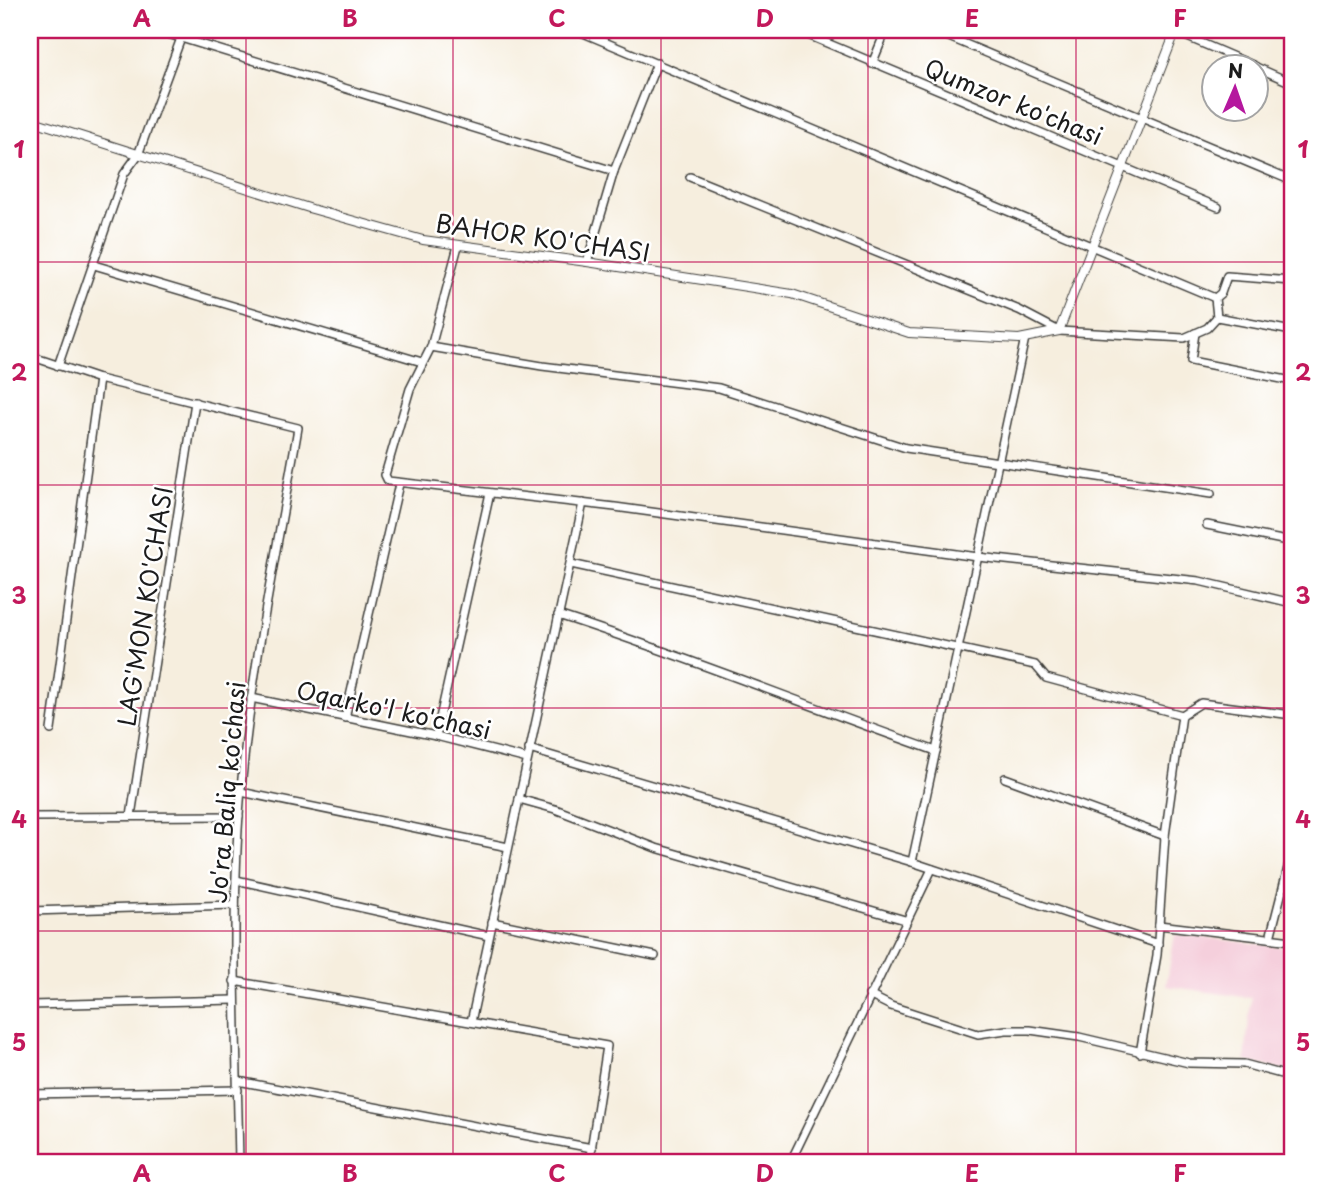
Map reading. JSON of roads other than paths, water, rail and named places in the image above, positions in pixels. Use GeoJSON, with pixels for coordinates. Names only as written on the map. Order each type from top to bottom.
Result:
{"type":"FeatureCollection","features":[{"type":"Feature","properties":{"kind":"street"},"geometry":{"type":"LineString","coordinates":[[155,30],[183,34],[614,171]]}},
{"type":"Feature","properties":{"kind":"street"},"geometry":{"type":"LineString","coordinates":[[576,30],[1215,298]]}},
{"type":"Feature","properties":{"kind":"street","name":"Qumzor ko'chasi"},"geometry":{"type":"LineString","coordinates":[[796,30],[1218,207]]}},
{"type":"Feature","properties":{"kind":"street"},"geometry":{"type":"LineString","coordinates":[[872,64],[886,30]]}},
{"type":"Feature","properties":{"kind":"street"},"geometry":{"type":"LineString","coordinates":[[932,30],[1292,181]]}},
{"type":"Feature","properties":{"kind":"street"},"geometry":{"type":"LineString","coordinates":[[1059,331],[1174,30],[1222,52]]}},
{"type":"Feature","properties":{"kind":"street"},"geometry":{"type":"LineString","coordinates":[[58,366],[124,174],[138,155],[183,34]]}},
{"type":"Feature","properties":{"kind":"street"},"geometry":{"type":"LineString","coordinates":[[587,261],[614,171],[657,63]]}},
{"type":"Feature","properties":{"kind":"street"},"geometry":{"type":"LineString","coordinates":[[1270,73],[1292,83]]}},
{"type":"Feature","properties":{"kind":"street","name":"BAHOR KO'CHASI"},"geometry":{"type":"LineString","coordinates":[[30,120],[312,209],[423,240],[587,261],[792,294],[909,333],[1026,338],[1059,331]]}},
{"type":"Feature","properties":{"kind":"street"},"geometry":{"type":"LineString","coordinates":[[690,177],[1019,310],[1059,331],[1184,338],[1207,328],[1217,317],[1215,298]]}},
{"type":"Feature","properties":{"kind":"street"},"geometry":{"type":"LineString","coordinates":[[458,246],[431,347],[410,388],[385,475],[388,481],[583,503],[978,557],[1199,582],[1292,603]]}},
{"type":"Feature","properties":{"kind":"street"},"geometry":{"type":"LineString","coordinates":[[94,265],[422,362]]}},
{"type":"Feature","properties":{"kind":"street"},"geometry":{"type":"LineString","coordinates":[[1215,298],[1221,293],[1227,276],[1292,281]]}},
{"type":"Feature","properties":{"kind":"street"},"geometry":{"type":"LineString","coordinates":[[1217,317],[1292,331]]}},
{"type":"Feature","properties":{"kind":"street"},"geometry":{"type":"LineString","coordinates":[[1195,333],[1191,361],[1292,381]]}},
{"type":"Feature","properties":{"kind":"street"},"geometry":{"type":"LineString","coordinates":[[912,862],[1026,338]]}},
{"type":"Feature","properties":{"kind":"street"},"geometry":{"type":"LineString","coordinates":[[431,347],[541,366],[719,388],[905,448],[999,460],[1211,494]]}},
{"type":"Feature","properties":{"kind":"street"},"geometry":{"type":"LineString","coordinates":[[30,356],[99,379],[195,402]]}},
{"type":"Feature","properties":{"kind":"street"},"geometry":{"type":"LineString","coordinates":[[51,730],[99,379]]}},
{"type":"Feature","properties":{"kind":"street","name":"Jo'ra Baliq ko'chasi"},"geometry":{"type":"LineString","coordinates":[[195,402],[298,428],[251,698],[239,816],[234,981],[239,1163]]}},
{"type":"Feature","properties":{"kind":"street","name":"LAG'MON KO'CHASI"},"geometry":{"type":"LineString","coordinates":[[131,816],[195,402]]}},
{"type":"Feature","properties":{"kind":"street"},"geometry":{"type":"LineString","coordinates":[[345,718],[399,484]]}},
{"type":"Feature","properties":{"kind":"street"},"geometry":{"type":"LineString","coordinates":[[436,736],[490,493]]}},
{"type":"Feature","properties":{"kind":"street"},"geometry":{"type":"LineString","coordinates":[[471,1022],[583,503]]}},
{"type":"Feature","properties":{"kind":"street"},"geometry":{"type":"LineString","coordinates":[[1207,525],[1292,542]]}},
{"type":"Feature","properties":{"kind":"street"},"geometry":{"type":"LineString","coordinates":[[571,564],[1035,665],[1046,678],[1182,715],[1201,703],[1292,715]]}},
{"type":"Feature","properties":{"kind":"street"},"geometry":{"type":"LineString","coordinates":[[558,615],[675,653],[839,717],[936,751]]}},
{"type":"Feature","properties":{"kind":"street","name":"Oqarko'l ko'chasi"},"geometry":{"type":"LineString","coordinates":[[251,698],[436,736],[527,760]]}},
{"type":"Feature","properties":{"kind":"street"},"geometry":{"type":"LineString","coordinates":[[1140,1054],[1158,944],[1165,836],[1182,715]]}},
{"type":"Feature","properties":{"kind":"street"},"geometry":{"type":"LineString","coordinates":[[529,749],[912,862],[1158,944]]}},
{"type":"Feature","properties":{"kind":"street"},"geometry":{"type":"LineString","coordinates":[[1005,778],[1165,836]]}},
{"type":"Feature","properties":{"kind":"street"},"geometry":{"type":"LineString","coordinates":[[241,792],[508,847]]}},
{"type":"Feature","properties":{"kind":"street"},"geometry":{"type":"LineString","coordinates":[[519,799],[555,809],[656,848],[905,920]]}},
{"type":"Feature","properties":{"kind":"street"},"geometry":{"type":"LineString","coordinates":[[30,817],[239,816]]}},
{"type":"Feature","properties":{"kind":"street"},"geometry":{"type":"LineString","coordinates":[[1270,938],[1292,852]]}},
{"type":"Feature","properties":{"kind":"street"},"geometry":{"type":"LineString","coordinates":[[790,1163],[905,920],[932,869]]}},
{"type":"Feature","properties":{"kind":"street"},"geometry":{"type":"LineString","coordinates":[[236,880],[489,936]]}},
{"type":"Feature","properties":{"kind":"street"},"geometry":{"type":"LineString","coordinates":[[30,911],[235,905]]}},
{"type":"Feature","properties":{"kind":"street"},"geometry":{"type":"LineString","coordinates":[[492,922],[655,956]]}},
{"type":"Feature","properties":{"kind":"street"},"geometry":{"type":"LineString","coordinates":[[1159,925],[1292,941]]}},
{"type":"Feature","properties":{"kind":"street"},"geometry":{"type":"LineString","coordinates":[[234,981],[607,1046],[589,1163]]}},
{"type":"Feature","properties":{"kind":"street"},"geometry":{"type":"LineString","coordinates":[[869,995],[891,1006],[978,1034],[1030,1030],[1079,1037],[1140,1054],[1189,1063],[1244,1065],[1292,1077]]}},
{"type":"Feature","properties":{"kind":"street"},"geometry":{"type":"LineString","coordinates":[[30,1005],[235,1000]]}},
{"type":"Feature","properties":{"kind":"street"},"geometry":{"type":"LineString","coordinates":[[238,1081],[592,1147]]}},
{"type":"Feature","properties":{"kind":"street"},"geometry":{"type":"LineString","coordinates":[[30,1094],[238,1090]]}}]}
